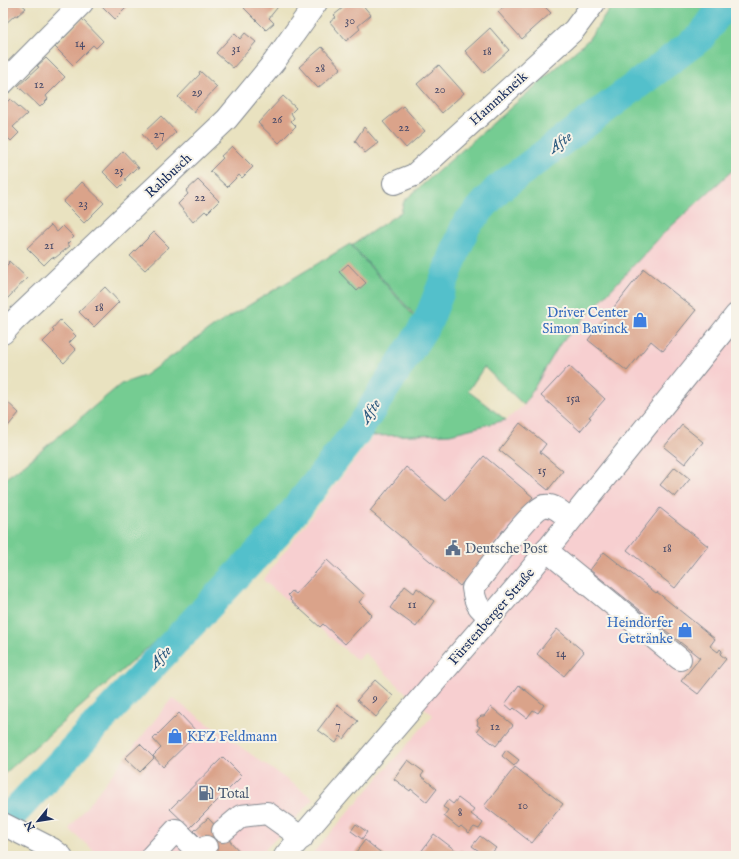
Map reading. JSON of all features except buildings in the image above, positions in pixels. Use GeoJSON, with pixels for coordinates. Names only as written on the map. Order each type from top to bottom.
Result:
{"type":"FeatureCollection","features":[{"type":"Feature","properties":{"kind":"street"},"geometry":{"type":"LineString","coordinates":[[3,83],[82,3]]}},
{"type":"Feature","properties":{"kind":"street","name":"Rahbusch"},"geometry":{"type":"LineString","coordinates":[[3,333],[14,320],[227,119],[274,62],[316,3]]}},
{"type":"Feature","properties":{"kind":"street","name":"Hammkneik"},"geometry":{"type":"LineString","coordinates":[[394,183],[414,175],[574,30],[594,3]]}},
{"type":"Feature","properties":{"kind":"street","name":"Fürstenberger Straße"},"geometry":{"type":"LineString","coordinates":[[285,856],[302,838],[546,550],[736,315]]}},
{"type":"Feature","properties":{"kind":"street"},"geometry":{"type":"LineString","coordinates":[[490,616],[480,609],[474,598],[473,588],[534,512],[544,506],[553,506],[570,520]]}},
{"type":"Feature","properties":{"kind":"street"},"geometry":{"type":"LineString","coordinates":[[546,550],[680,659]]}},
{"type":"Feature","properties":{"kind":"street"},"geometry":{"type":"LineString","coordinates":[[223,831],[240,816],[267,813],[302,838]]}},
{"type":"Feature","properties":{"kind":"street"},"geometry":{"type":"LineString","coordinates":[[3,824],[56,852]]}},
{"type":"Feature","properties":{"kind":"street"},"geometry":{"type":"LineString","coordinates":[[152,856],[176,830],[202,852]]}},
{"type":"Feature","properties":{"kind":"shaded area"},"geometry":{"type":"Polygon","coordinates":[[[730,172],[736,174],[736,856],[310,856],[433,715],[404,691],[365,653],[357,660],[263,580],[373,436],[450,434],[506,420],[524,405],[560,344],[663,234],[730,172]]]}},
{"type":"Feature","properties":{"kind":"shaded area"},"geometry":{"type":"Polygon","coordinates":[[[172,698],[314,799],[259,856],[100,856],[69,829],[172,698]]]}},
{"type":"Feature","properties":{"kind":"green space"},"geometry":{"type":"Polygon","coordinates":[[[614,3],[716,3],[697,31],[492,182],[456,222],[418,319],[352,245],[401,212],[404,201],[588,40],[614,3]]]}},
{"type":"Feature","properties":{"kind":"green space"},"geometry":{"type":"Polygon","coordinates":[[[736,7],[736,167],[663,234],[560,344],[524,405],[484,367],[468,391],[506,420],[450,434],[373,436],[364,429],[433,325],[471,227],[508,185],[708,45],[736,7]]]}},
{"type":"Feature","properties":{"kind":"green space"},"geometry":{"type":"Polygon","coordinates":[[[350,244],[418,321],[351,419],[275,518],[203,599],[3,775],[3,480],[24,465],[121,384],[144,376],[213,327],[350,244]]]}},
{"type":"Feature","properties":{"kind":"waterway","name":"Afte"},"geometry":{"type":"LineString","coordinates":[[3,824],[279,531],[360,427],[428,321],[466,225],[498,189],[702,36],[725,3]]}},
{"type":"Feature","properties":{"kind":"place","name":"Driver Center Simon Bavinck"},"geometry":{"type":"Point","coordinates":[640,320]}},
{"type":"Feature","properties":{"kind":"place","name":"Deutsche Post"},"geometry":{"type":"Point","coordinates":[453,548]}},
{"type":"Feature","properties":{"kind":"place","name":"Heindörfer Getränke"},"geometry":{"type":"Point","coordinates":[685,630]}},
{"type":"Feature","properties":{"kind":"place","name":"KFZ Feldmann"},"geometry":{"type":"Point","coordinates":[175,736]}},
{"type":"Feature","properties":{"kind":"place","name":"Total"},"geometry":{"type":"Point","coordinates":[206,793]}}]}
